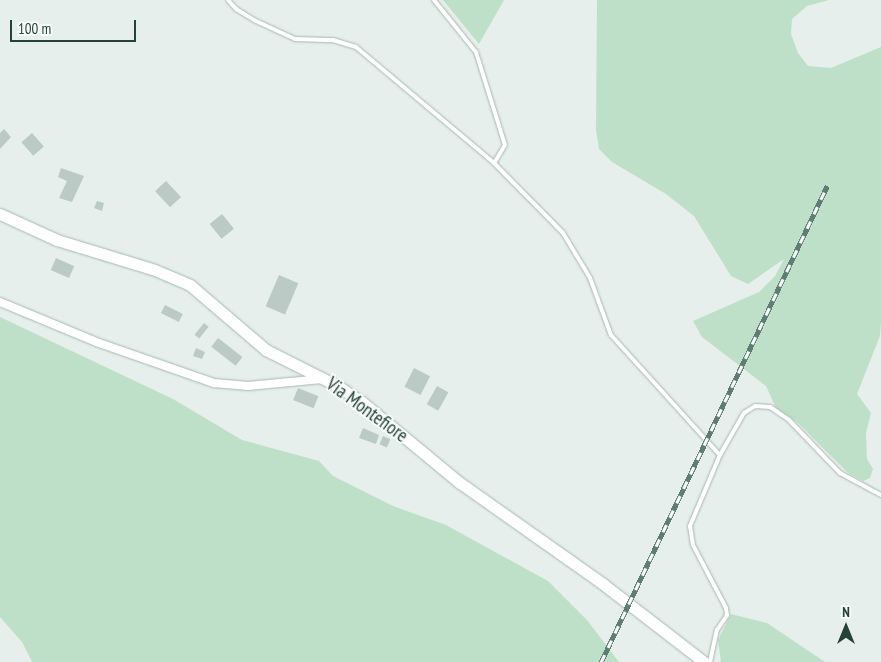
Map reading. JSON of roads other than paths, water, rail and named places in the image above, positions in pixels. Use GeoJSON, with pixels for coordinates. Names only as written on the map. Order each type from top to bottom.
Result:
{"type":"FeatureCollection","features":[{"type":"Feature","properties":{"kind":"main road","name":"Via Montefiore"},"geometry":{"type":"LineString","coordinates":[[0,214],[71,245],[181,280],[266,350],[324,379],[362,402],[460,483],[603,584],[704,662]]}},
{"type":"Feature","properties":{"kind":"street"},"geometry":{"type":"LineString","coordinates":[[0,302],[99,342],[214,383],[248,386],[324,379]]}},
{"type":"Feature","properties":{"kind":"lane"},"geometry":{"type":"LineString","coordinates":[[228,0],[250,17],[295,39],[333,40],[356,47],[494,163],[563,233],[590,278],[611,334],[720,456]]}},
{"type":"Feature","properties":{"kind":"lane"},"geometry":{"type":"LineString","coordinates":[[434,0],[476,52],[505,145],[494,163]]}},
{"type":"Feature","properties":{"kind":"lane"},"geometry":{"type":"LineString","coordinates":[[710,662],[717,630],[727,615],[726,608],[693,546],[690,526],[720,456],[744,413],[762,404],[789,420],[840,473],[881,495]]}},
{"type":"Feature","properties":{"kind":"railway"},"geometry":{"type":"LineString","coordinates":[[601,662],[827,186]]}}]}
